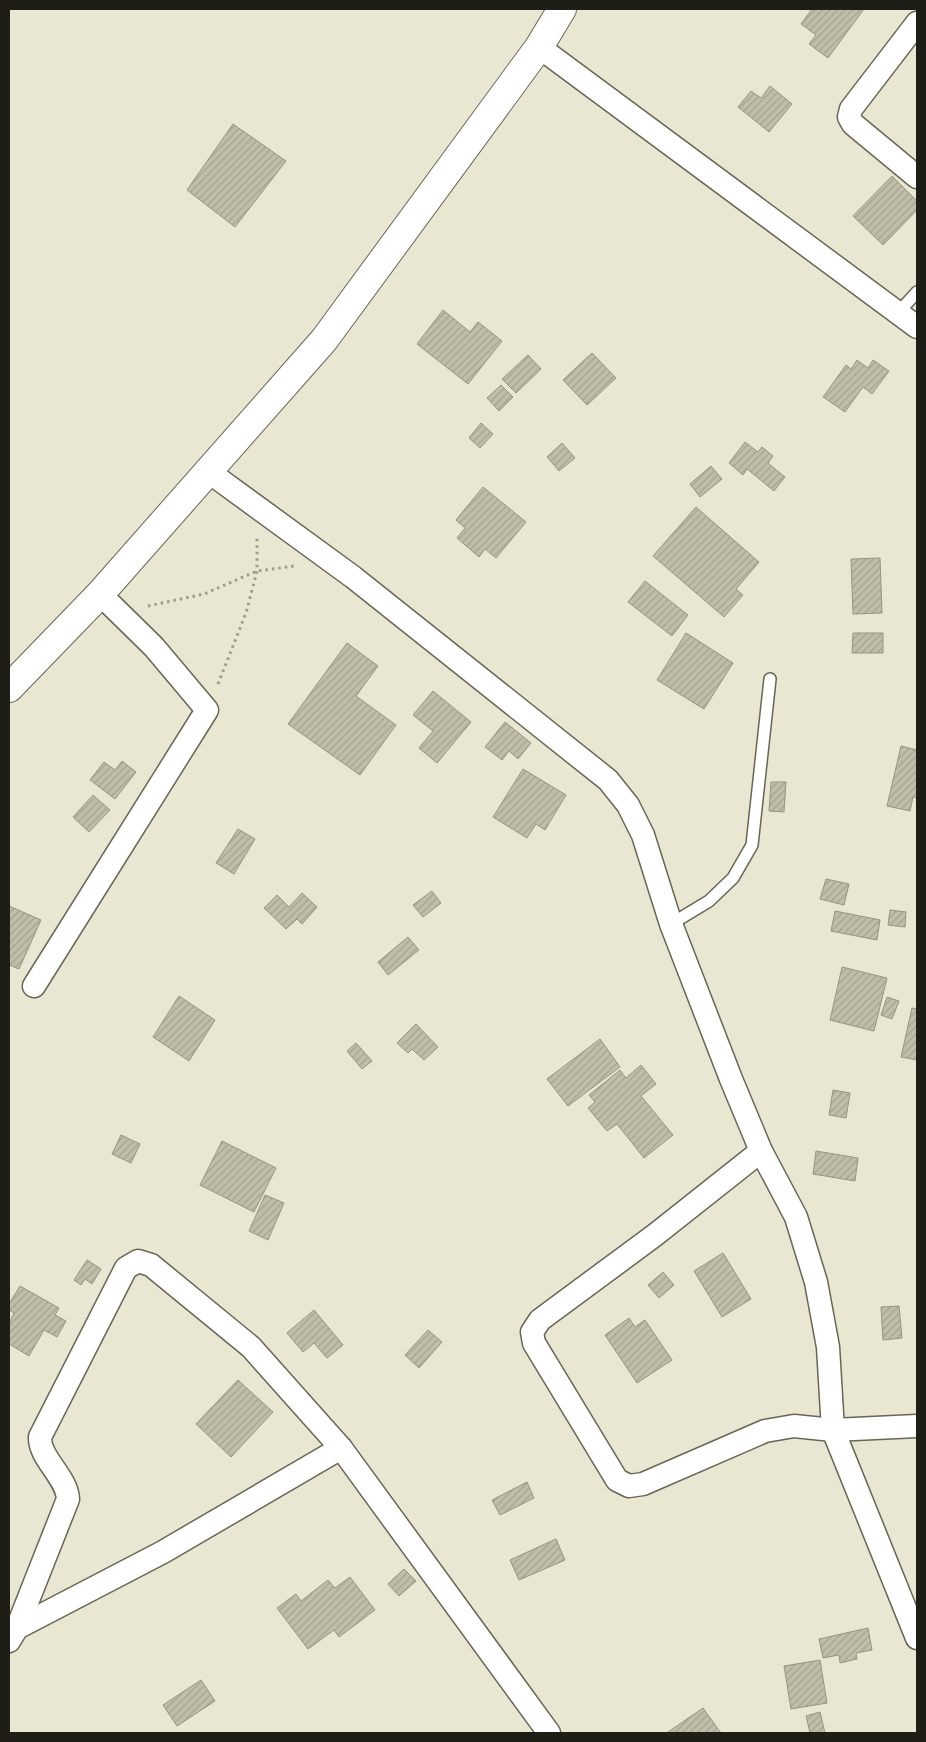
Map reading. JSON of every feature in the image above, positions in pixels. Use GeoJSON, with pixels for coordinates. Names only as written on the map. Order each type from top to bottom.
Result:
{"type":"FeatureCollection","features":[{"type":"Feature","properties":{"kind":"street"},"geometry":{"type":"LineString","coordinates":[[9,688],[100,594],[324,340],[538,47],[557,11]]}},
{"type":"Feature","properties":{"kind":"street"},"geometry":{"type":"LineString","coordinates":[[917,23],[851,109],[849,117],[853,124],[917,177]]}},
{"type":"Feature","properties":{"kind":"street"},"geometry":{"type":"LineString","coordinates":[[538,47],[917,327]]}},
{"type":"Feature","properties":{"kind":"street"},"geometry":{"type":"LineString","coordinates":[[208,472],[353,577],[608,780],[628,805],[644,835],[671,924],[731,1079],[761,1151],[796,1217],[816,1282],[828,1347],[833,1430],[917,1638]]}},
{"type":"Feature","properties":{"kind":"street"},"geometry":{"type":"LineString","coordinates":[[34,986],[207,710],[154,647],[100,594]]}},
{"type":"Feature","properties":{"kind":"street"},"geometry":{"type":"LineString","coordinates":[[761,1151],[655,1235],[540,1320],[532,1332],[534,1343],[617,1480],[629,1486],[643,1484],[766,1431],[794,1426],[833,1430],[917,1426]]}},
{"type":"Feature","properties":{"kind":"street"},"geometry":{"type":"LineString","coordinates":[[13,1635],[68,1499],[66,1489],[41,1446],[40,1437],[126,1268],[138,1261],[151,1265],[251,1347],[341,1448],[549,1733]]}},
{"type":"Feature","properties":{"kind":"street"},"geometry":{"type":"LineString","coordinates":[[13,1635],[163,1552],[341,1448]]}},
{"type":"Feature","properties":{"kind":"lane"},"geometry":{"type":"LineString","coordinates":[[898,313],[917,292]]}},
{"type":"Feature","properties":{"kind":"lane"},"geometry":{"type":"LineString","coordinates":[[671,924],[709,901],[734,878],[752,845],[770,679]]}},
{"type":"Feature","properties":{"kind":"path"},"geometry":{"type":"LineString","coordinates":[[207,710],[246,613],[257,571],[257,533]]}},
{"type":"Feature","properties":{"kind":"path"},"geometry":{"type":"LineString","coordinates":[[120,612],[204,594],[257,571],[301,566]]}},
{"type":"Feature","properties":{"kind":"building"},"geometry":{"type":"Polygon","coordinates":[[[812,9],[864,9],[828,58],[809,44],[816,35],[801,24],[812,9]]]}},
{"type":"Feature","properties":{"kind":"building"},"geometry":{"type":"Polygon","coordinates":[[[770,86],[792,104],[769,132],[738,107],[751,91],[761,98],[770,86]]]}},
{"type":"Feature","properties":{"kind":"building"},"geometry":{"type":"Polygon","coordinates":[[[233,124],[286,161],[235,227],[187,190],[233,124]]]}},
{"type":"Feature","properties":{"kind":"building"},"geometry":{"type":"Polygon","coordinates":[[[892,176],[917,201],[917,210],[883,245],[853,216],[892,176]]]}},
{"type":"Feature","properties":{"kind":"building"},"geometry":{"type":"Polygon","coordinates":[[[443,310],[470,332],[478,322],[502,341],[468,384],[417,344],[443,310]]]}},
{"type":"Feature","properties":{"kind":"building"},"geometry":{"type":"Polygon","coordinates":[[[592,353],[616,378],[587,405],[563,380],[592,353]]]}},
{"type":"Feature","properties":{"kind":"building"},"geometry":{"type":"Polygon","coordinates":[[[528,355],[541,369],[516,393],[502,379],[528,355]]]}},
{"type":"Feature","properties":{"kind":"building"},"geometry":{"type":"Polygon","coordinates":[[[857,360],[868,368],[873,360],[889,371],[872,394],[863,387],[845,412],[823,397],[846,365],[851,369],[857,360]]]}},
{"type":"Feature","properties":{"kind":"building"},"geometry":{"type":"Polygon","coordinates":[[[501,385],[513,397],[499,411],[487,398],[501,385]]]}},
{"type":"Feature","properties":{"kind":"building"},"geometry":{"type":"Polygon","coordinates":[[[481,423],[493,434],[480,448],[469,438],[481,423]]]}},
{"type":"Feature","properties":{"kind":"building"},"geometry":{"type":"Polygon","coordinates":[[[745,442],[758,452],[762,447],[773,456],[768,463],[785,477],[774,491],[747,469],[743,475],[729,463],[745,442]]]}},
{"type":"Feature","properties":{"kind":"building"},"geometry":{"type":"Polygon","coordinates":[[[562,443],[575,458],[559,471],[547,457],[562,443]]]}},
{"type":"Feature","properties":{"kind":"building"},"geometry":{"type":"Polygon","coordinates":[[[711,466],[722,479],[700,497],[690,484],[711,466]]]}},
{"type":"Feature","properties":{"kind":"building"},"geometry":{"type":"Polygon","coordinates":[[[483,487],[526,522],[496,558],[485,549],[479,557],[457,538],[465,528],[456,520],[483,487]]]}},
{"type":"Feature","properties":{"kind":"building"},"geometry":{"type":"Polygon","coordinates":[[[696,507],[759,562],[736,589],[743,595],[724,617],[653,556],[696,507]]]}},
{"type":"Feature","properties":{"kind":"building"},"geometry":{"type":"Polygon","coordinates":[[[880,558],[882,613],[853,614],[851,559],[880,558]]]}},
{"type":"Feature","properties":{"kind":"building"},"geometry":{"type":"Polygon","coordinates":[[[645,581],[688,615],[672,636],[628,602],[645,581]]]}},
{"type":"Feature","properties":{"kind":"building"},"geometry":{"type":"Polygon","coordinates":[[[686,633],[733,663],[704,709],[657,680],[686,633]]]}},
{"type":"Feature","properties":{"kind":"building"},"geometry":{"type":"Polygon","coordinates":[[[853,633],[883,633],[883,653],[852,653],[853,633]]]}},
{"type":"Feature","properties":{"kind":"building"},"geometry":{"type":"Polygon","coordinates":[[[347,643],[378,666],[356,696],[396,725],[360,775],[288,724],[347,643]]]}},
{"type":"Feature","properties":{"kind":"building"},"geometry":{"type":"Polygon","coordinates":[[[433,691],[471,722],[437,763],[419,748],[433,731],[413,715],[433,691]]]}},
{"type":"Feature","properties":{"kind":"building"},"geometry":{"type":"Polygon","coordinates":[[[505,722],[531,743],[518,759],[509,751],[502,760],[485,747],[505,722]]]}},
{"type":"Feature","properties":{"kind":"building"},"geometry":{"type":"Polygon","coordinates":[[[901,746],[917,750],[917,798],[913,797],[910,811],[887,806],[901,746]]]}},
{"type":"Feature","properties":{"kind":"building"},"geometry":{"type":"Polygon","coordinates":[[[122,761],[136,772],[115,799],[90,780],[104,762],[115,770],[122,761]]]}},
{"type":"Feature","properties":{"kind":"building"},"geometry":{"type":"Polygon","coordinates":[[[523,769],[566,795],[545,830],[536,824],[527,838],[493,817],[523,769]]]}},
{"type":"Feature","properties":{"kind":"building"},"geometry":{"type":"Polygon","coordinates":[[[771,782],[786,782],[784,812],[769,811],[771,782]]]}},
{"type":"Feature","properties":{"kind":"building"},"geometry":{"type":"Polygon","coordinates":[[[93,795],[110,810],[89,832],[73,817],[93,795]]]}},
{"type":"Feature","properties":{"kind":"building"},"geometry":{"type":"Polygon","coordinates":[[[238,829],[255,839],[234,874],[216,863],[238,829]]]}},
{"type":"Feature","properties":{"kind":"building"},"geometry":{"type":"Polygon","coordinates":[[[826,879],[849,884],[844,905],[820,899],[826,879]]]}},
{"type":"Feature","properties":{"kind":"building"},"geometry":{"type":"Polygon","coordinates":[[[432,891],[441,903],[423,917],[413,905],[432,891]]]}},
{"type":"Feature","properties":{"kind":"building"},"geometry":{"type":"Polygon","coordinates":[[[302,893],[317,907],[302,924],[297,919],[286,929],[264,908],[277,895],[289,907],[302,893]]]}},
{"type":"Feature","properties":{"kind":"building"},"geometry":{"type":"Polygon","coordinates":[[[9,906],[41,920],[19,969],[9,965],[9,906]]]}},
{"type":"Feature","properties":{"kind":"building"},"geometry":{"type":"Polygon","coordinates":[[[890,910],[906,912],[905,927],[888,925],[890,910]]]}},
{"type":"Feature","properties":{"kind":"building"},"geometry":{"type":"Polygon","coordinates":[[[835,911],[880,920],[877,940],[831,931],[835,911]]]}},
{"type":"Feature","properties":{"kind":"building"},"geometry":{"type":"Polygon","coordinates":[[[408,937],[419,950],[388,975],[378,962],[408,937]]]}},
{"type":"Feature","properties":{"kind":"building"},"geometry":{"type":"Polygon","coordinates":[[[842,967],[887,978],[874,1031],[830,1020],[842,967]]]}},
{"type":"Feature","properties":{"kind":"building"},"geometry":{"type":"Polygon","coordinates":[[[179,996],[215,1020],[189,1061],[153,1037],[179,996]]]}},
{"type":"Feature","properties":{"kind":"building"},"geometry":{"type":"Polygon","coordinates":[[[887,997],[899,1001],[892,1019],[881,1015],[887,997]]]}},
{"type":"Feature","properties":{"kind":"building"},"geometry":{"type":"Polygon","coordinates":[[[912,1008],[917,1009],[917,1060],[901,1057],[912,1008]]]}},
{"type":"Feature","properties":{"kind":"building"},"geometry":{"type":"Polygon","coordinates":[[[416,1024],[438,1047],[424,1060],[412,1049],[408,1053],[397,1043],[416,1024]]]}},
{"type":"Feature","properties":{"kind":"building"},"geometry":{"type":"Polygon","coordinates":[[[600,1039],[620,1067],[568,1106],[547,1079],[600,1039]]]}},
{"type":"Feature","properties":{"kind":"building"},"geometry":{"type":"Polygon","coordinates":[[[356,1043],[372,1061],[362,1069],[347,1051],[356,1043]]]}},
{"type":"Feature","properties":{"kind":"building"},"geometry":{"type":"Polygon","coordinates":[[[641,1065],[656,1084],[641,1096],[673,1135],[644,1158],[617,1124],[607,1131],[588,1108],[595,1102],[589,1095],[620,1070],[626,1078],[641,1065]]]}},
{"type":"Feature","properties":{"kind":"building"},"geometry":{"type":"Polygon","coordinates":[[[833,1090],[850,1093],[846,1118],[829,1115],[833,1090]]]}},
{"type":"Feature","properties":{"kind":"building"},"geometry":{"type":"Polygon","coordinates":[[[121,1135],[140,1144],[131,1163],[112,1154],[121,1135]]]}},
{"type":"Feature","properties":{"kind":"building"},"geometry":{"type":"Polygon","coordinates":[[[222,1141],[276,1168],[254,1212],[200,1185],[222,1141]]]}},
{"type":"Feature","properties":{"kind":"building"},"geometry":{"type":"Polygon","coordinates":[[[816,1151],[858,1158],[855,1181],[813,1174],[816,1151]]]}},
{"type":"Feature","properties":{"kind":"building"},"geometry":{"type":"Polygon","coordinates":[[[265,1195],[284,1203],[268,1240],[249,1231],[265,1195]]]}},
{"type":"Feature","properties":{"kind":"building"},"geometry":{"type":"Polygon","coordinates":[[[723,1253],[751,1299],[722,1317],[694,1271],[723,1253]]]}},
{"type":"Feature","properties":{"kind":"building"},"geometry":{"type":"Polygon","coordinates":[[[87,1260],[101,1269],[92,1284],[85,1279],[81,1285],[74,1280],[87,1260]]]}},
{"type":"Feature","properties":{"kind":"building"},"geometry":{"type":"Polygon","coordinates":[[[663,1272],[674,1285],[659,1298],[648,1285],[663,1272]]]}},
{"type":"Feature","properties":{"kind":"building"},"geometry":{"type":"Polygon","coordinates":[[[20,1286],[59,1308],[55,1315],[66,1321],[57,1337],[44,1330],[29,1356],[9,1344],[9,1323],[14,1313],[9,1310],[9,1304],[20,1286]]]}},
{"type":"Feature","properties":{"kind":"building"},"geometry":{"type":"Polygon","coordinates":[[[899,1306],[902,1338],[883,1340],[881,1307],[899,1306]]]}},
{"type":"Feature","properties":{"kind":"building"},"geometry":{"type":"Polygon","coordinates":[[[314,1310],[343,1345],[327,1358],[314,1343],[303,1352],[287,1333],[314,1310]]]}},
{"type":"Feature","properties":{"kind":"building"},"geometry":{"type":"Polygon","coordinates":[[[629,1318],[635,1327],[645,1320],[672,1360],[637,1383],[605,1335],[629,1318]]]}},
{"type":"Feature","properties":{"kind":"building"},"geometry":{"type":"Polygon","coordinates":[[[428,1330],[442,1342],[419,1368],[405,1355],[428,1330]]]}},
{"type":"Feature","properties":{"kind":"building"},"geometry":{"type":"Polygon","coordinates":[[[238,1380],[273,1412],[231,1457],[196,1424],[238,1380]]]}},
{"type":"Feature","properties":{"kind":"building"},"geometry":{"type":"Polygon","coordinates":[[[527,1482],[534,1498],[500,1515],[492,1500],[527,1482]]]}},
{"type":"Feature","properties":{"kind":"building"},"geometry":{"type":"Polygon","coordinates":[[[556,1539],[565,1560],[519,1580],[510,1560],[556,1539]]]}},
{"type":"Feature","properties":{"kind":"building"},"geometry":{"type":"Polygon","coordinates":[[[404,1569],[416,1581],[399,1596],[388,1584],[404,1569]]]}},
{"type":"Feature","properties":{"kind":"building"},"geometry":{"type":"Polygon","coordinates":[[[350,1577],[375,1610],[339,1637],[334,1630],[308,1649],[277,1608],[296,1594],[301,1601],[328,1580],[335,1588],[350,1577]]]}},
{"type":"Feature","properties":{"kind":"building"},"geometry":{"type":"Polygon","coordinates":[[[868,1628],[872,1650],[856,1653],[857,1659],[840,1663],[839,1655],[823,1658],[819,1639],[868,1628]]]}},
{"type":"Feature","properties":{"kind":"building"},"geometry":{"type":"Polygon","coordinates":[[[820,1660],[827,1703],[791,1709],[784,1666],[820,1660]]]}},
{"type":"Feature","properties":{"kind":"building"},"geometry":{"type":"Polygon","coordinates":[[[201,1680],[215,1701],[177,1726],[163,1705],[201,1680]]]}},
{"type":"Feature","properties":{"kind":"building"},"geometry":{"type":"Polygon","coordinates":[[[703,1708],[721,1733],[668,1733],[668,1732],[703,1708]]]}},
{"type":"Feature","properties":{"kind":"building"},"geometry":{"type":"Polygon","coordinates":[[[820,1712],[825,1733],[810,1733],[806,1716],[820,1712]]]}}]}
